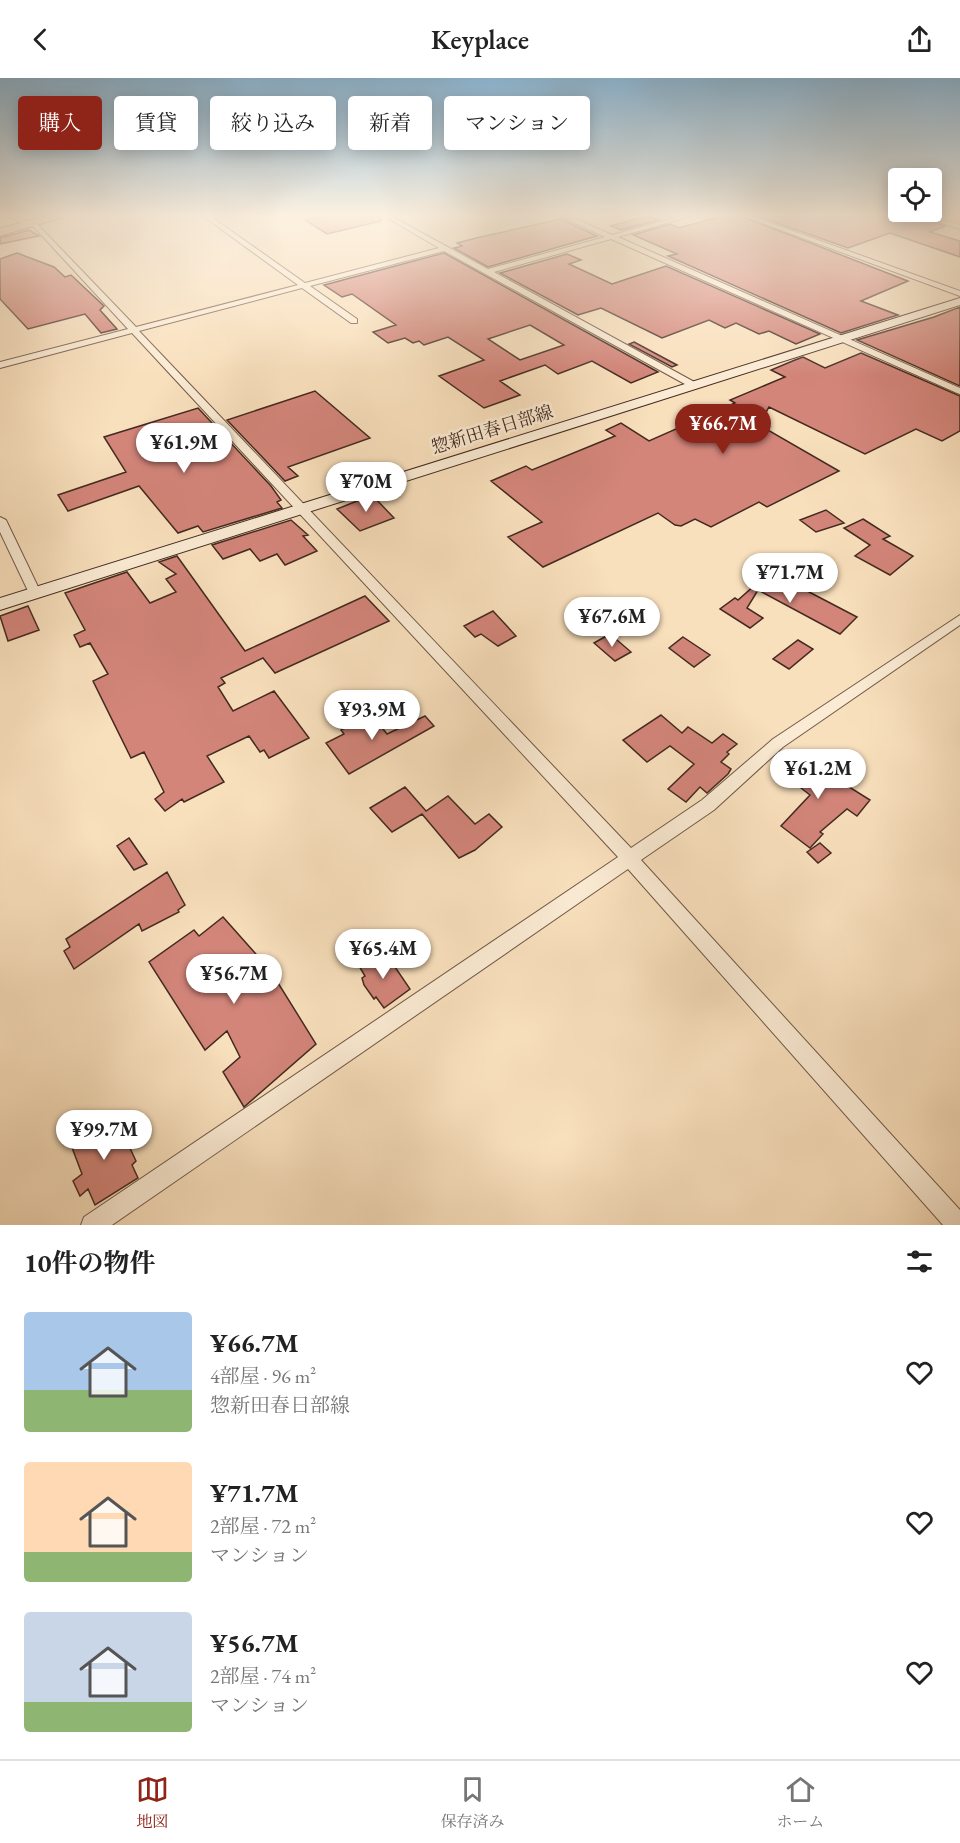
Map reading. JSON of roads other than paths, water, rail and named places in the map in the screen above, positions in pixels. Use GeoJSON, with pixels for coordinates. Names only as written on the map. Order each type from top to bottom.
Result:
{"type":"FeatureCollection","features":[{"type":"Feature","properties":{"kind":"main road","name":"惣新田春日部線"},"geometry":{"type":"LineString","coordinates":[[0,604],[960,301]]}},
{"type":"Feature","properties":{"kind":"street"},"geometry":{"type":"LineString","coordinates":[[78,270],[629,858],[958,1225]]}},
{"type":"Feature","properties":{"kind":"street"},"geometry":{"type":"LineString","coordinates":[[280,270],[354,321]]}},
{"type":"Feature","properties":{"kind":"street"},"geometry":{"type":"LineString","coordinates":[[0,365],[362,270]]}},
{"type":"Feature","properties":{"kind":"street"},"geometry":{"type":"LineString","coordinates":[[485,270],[695,386]]}},
{"type":"Feature","properties":{"kind":"street"},"geometry":{"type":"LineString","coordinates":[[488,271],[493,270]]}},
{"type":"Feature","properties":{"kind":"street"},"geometry":{"type":"LineString","coordinates":[[685,270],[960,391]]}},
{"type":"Feature","properties":{"kind":"street"},"geometry":{"type":"LineString","coordinates":[[893,270],[960,294]]}},
{"type":"Feature","properties":{"kind":"street"},"geometry":{"type":"LineString","coordinates":[[0,520],[35,592]]}},
{"type":"Feature","properties":{"kind":"street"},"geometry":{"type":"LineString","coordinates":[[92,1225],[708,805],[778,742],[957,625]]}}]}
